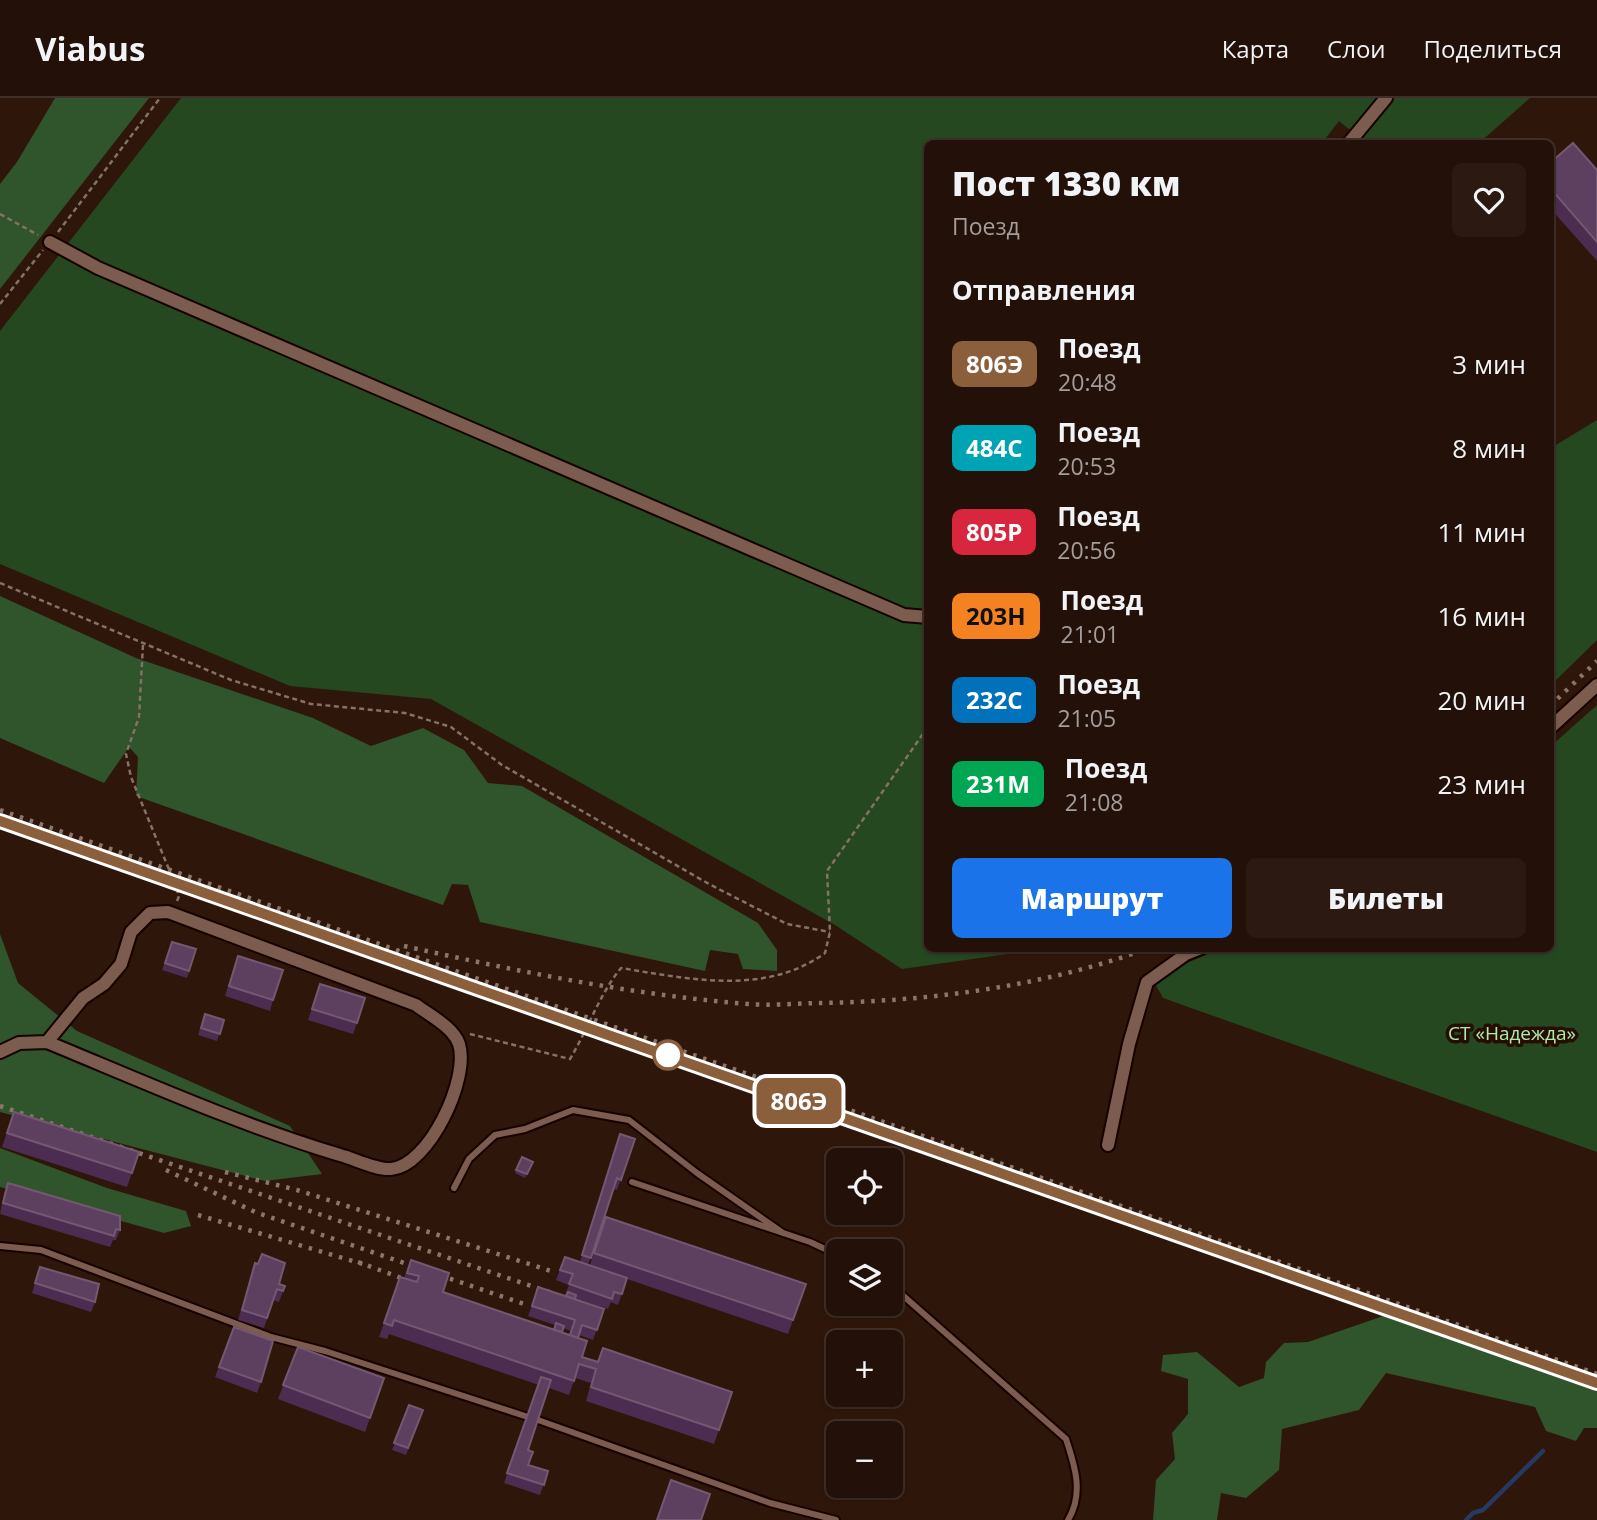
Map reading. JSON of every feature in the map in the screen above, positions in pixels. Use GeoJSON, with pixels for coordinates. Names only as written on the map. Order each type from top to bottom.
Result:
{"type":"FeatureCollection","features":[{"type":"Feature","properties":{"kind":"street"},"geometry":{"type":"LineString","coordinates":[[1351,140],[1386,98]]}},
{"type":"Feature","properties":{"kind":"street"},"geometry":{"type":"LineString","coordinates":[[50,242],[111,273],[904,615],[924,617]]}},
{"type":"Feature","properties":{"kind":"street"},"geometry":{"type":"LineString","coordinates":[[1554,724],[1597,684]]}},
{"type":"Feature","properties":{"kind":"street"},"geometry":{"type":"LineString","coordinates":[[0,1052],[19,1043],[47,1042],[298,1142],[389,1169],[410,1164],[435,1136],[460,1072],[458,1043],[442,1024],[416,1005],[167,912],[150,913],[131,932],[121,964],[104,984],[83,998],[47,1042]]}},
{"type":"Feature","properties":{"kind":"street"},"geometry":{"type":"LineString","coordinates":[[1108,1145],[1129,1044],[1147,982],[1191,952]]}},
{"type":"Feature","properties":{"kind":"lane"},"geometry":{"type":"LineString","coordinates":[[454,1188],[469,1159],[495,1135],[525,1129],[573,1110],[629,1121],[783,1233]]}},
{"type":"Feature","properties":{"kind":"lane"},"geometry":{"type":"LineString","coordinates":[[632,1182],[826,1250]]}},
{"type":"Feature","properties":{"kind":"lane"},"geometry":{"type":"LineString","coordinates":[[0,1246],[41,1250],[271,1337],[325,1351],[528,1417]]}},
{"type":"Feature","properties":{"kind":"lane"},"geometry":{"type":"LineString","coordinates":[[903,1296],[1066,1439],[1076,1471],[1076,1506],[1068,1520]]}},
{"type":"Feature","properties":{"kind":"lane"},"geometry":{"type":"LineString","coordinates":[[538,1420],[770,1503],[836,1520]]}},
{"type":"Feature","properties":{"kind":"path"},"geometry":{"type":"LineString","coordinates":[[0,304],[160,98]]}},
{"type":"Feature","properties":{"kind":"path"},"geometry":{"type":"LineString","coordinates":[[0,214],[50,242]]}},
{"type":"Feature","properties":{"kind":"path"},"geometry":{"type":"LineString","coordinates":[[0,583],[231,680],[311,704],[405,713],[451,727],[502,765],[709,884],[787,924],[830,932]]}},
{"type":"Feature","properties":{"kind":"path"},"geometry":{"type":"LineString","coordinates":[[143,645],[139,717],[126,754],[131,777],[179,896],[167,912]]}},
{"type":"Feature","properties":{"kind":"path"},"geometry":{"type":"LineString","coordinates":[[458,1043],[470,1034],[570,1059],[588,1028],[606,986],[621,968],[709,982],[770,977],[808,966],[825,953],[830,932],[827,871],[924,732]]}},
{"type":"Feature","properties":{"kind":"green space"},"geometry":{"type":"Polygon","coordinates":[[[55,98],[149,98],[0,289],[0,184],[17,162],[55,98]]]}},
{"type":"Feature","properties":{"kind":"green space"},"geometry":{"type":"Polygon","coordinates":[[[181,98],[1530,98],[1482,140],[1362,140],[1339,121],[1324,140],[924,140],[924,952],[1021,952],[902,969],[835,925],[431,699],[290,686],[0,564],[0,331],[181,98]]]}},
{"type":"Feature","properties":{"kind":"green space"},"geometry":{"type":"Polygon","coordinates":[[[1597,420],[1597,640],[1554,682],[1554,446],[1597,420]]]}},
{"type":"Feature","properties":{"kind":"green space"},"geometry":{"type":"Polygon","coordinates":[[[0,596],[136,658],[313,718],[371,746],[423,728],[464,750],[488,783],[522,786],[758,923],[777,950],[777,971],[743,969],[738,954],[710,950],[705,971],[480,922],[468,885],[452,884],[443,905],[136,796],[138,757],[129,747],[104,783],[0,738],[0,596]]]}},
{"type":"Feature","properties":{"kind":"green space","name":"СТ «Надежда»"},"geometry":{"type":"Polygon","coordinates":[[[1597,705],[1597,1152],[1163,998],[1152,978],[1212,952],[1554,952],[1554,743],[1597,705]]]}},
{"type":"Feature","properties":{"kind":"green space"},"geometry":{"type":"Polygon","coordinates":[[[0,934],[18,983],[77,1031],[290,1126],[322,1174],[265,1181],[0,1112],[0,934]]]}},
{"type":"Feature","properties":{"kind":"green space"},"geometry":{"type":"Polygon","coordinates":[[[0,1148],[107,1188],[186,1211],[191,1226],[164,1233],[0,1187],[0,1148]]]}},
{"type":"Feature","properties":{"kind":"green space"},"geometry":{"type":"Polygon","coordinates":[[[1389,1314],[1540,1358],[1554,1374],[1597,1384],[1597,1428],[1584,1428],[1576,1441],[1546,1431],[1535,1407],[1386,1373],[1359,1410],[1282,1429],[1279,1470],[1246,1498],[1221,1493],[1217,1520],[1153,1520],[1156,1480],[1175,1459],[1172,1433],[1188,1414],[1188,1379],[1161,1371],[1163,1355],[1197,1352],[1239,1387],[1264,1378],[1266,1362],[1284,1343],[1308,1342],[1389,1314]]]}},
{"type":"Feature","properties":{"kind":"building"},"geometry":{"type":"Polygon","coordinates":[[[1573,143],[1597,170],[1597,242],[1554,193],[1554,160],[1573,143]]]}},
{"type":"Feature","properties":{"kind":"building"},"geometry":{"type":"Polygon","coordinates":[[[172,942],[196,949],[189,971],[165,963],[172,942]]]}},
{"type":"Feature","properties":{"kind":"building"},"geometry":{"type":"Polygon","coordinates":[[[238,956],[283,970],[273,1000],[229,986],[238,956]]]}},
{"type":"Feature","properties":{"kind":"building"},"geometry":{"type":"Polygon","coordinates":[[[320,984],[365,998],[357,1023],[312,1009],[320,984]]]}},
{"type":"Feature","properties":{"kind":"building"},"geometry":{"type":"Polygon","coordinates":[[[205,1014],[224,1020],[220,1034],[201,1028],[205,1014]]]}},
{"type":"Feature","properties":{"kind":"building"},"geometry":{"type":"Polygon","coordinates":[[[14,1112],[139,1152],[132,1173],[7,1133],[14,1112]]]}},
{"type":"Feature","properties":{"kind":"building"},"geometry":{"type":"Polygon","coordinates":[[[620,1134],[635,1139],[621,1180],[617,1178],[591,1258],[582,1255],[620,1134]]]}},
{"type":"Feature","properties":{"kind":"building"},"geometry":{"type":"Polygon","coordinates":[[[522,1157],[533,1162],[527,1174],[516,1170],[522,1157]]]}},
{"type":"Feature","properties":{"kind":"building"},"geometry":{"type":"Polygon","coordinates":[[[8,1183],[120,1216],[120,1230],[116,1229],[114,1236],[3,1203],[8,1183]]]}},
{"type":"Feature","properties":{"kind":"building"},"geometry":{"type":"Polygon","coordinates":[[[606,1217],[806,1284],[793,1320],[594,1253],[606,1217]]]}},
{"type":"Feature","properties":{"kind":"building"},"geometry":{"type":"Polygon","coordinates":[[[262,1254],[285,1263],[279,1284],[285,1286],[283,1291],[277,1289],[267,1318],[242,1310],[255,1263],[258,1264],[262,1254]]]}},
{"type":"Feature","properties":{"kind":"building"},"geometry":{"type":"Polygon","coordinates":[[[565,1257],[627,1278],[622,1294],[614,1292],[612,1299],[569,1284],[573,1274],[560,1270],[565,1257]]]}},
{"type":"Feature","properties":{"kind":"building"},"geometry":{"type":"Polygon","coordinates":[[[411,1260],[449,1273],[443,1292],[587,1341],[582,1357],[598,1362],[603,1348],[732,1392],[719,1430],[591,1387],[596,1369],[579,1364],[574,1381],[394,1320],[392,1326],[384,1323],[400,1277],[417,1282],[419,1276],[407,1273],[411,1260]]]}},
{"type":"Feature","properties":{"kind":"building"},"geometry":{"type":"Polygon","coordinates":[[[40,1267],[99,1284],[95,1302],[35,1283],[40,1267]]]}},
{"type":"Feature","properties":{"kind":"building"},"geometry":{"type":"Polygon","coordinates":[[[538,1287],[604,1309],[597,1330],[582,1325],[578,1338],[570,1335],[575,1320],[532,1306],[538,1287]]]}},
{"type":"Feature","properties":{"kind":"building"},"geometry":{"type":"Polygon","coordinates":[[[568,1292],[576,1295],[575,1299],[566,1296],[568,1292]]]}},
{"type":"Feature","properties":{"kind":"building"},"geometry":{"type":"Polygon","coordinates":[[[556,1323],[564,1326],[562,1332],[554,1330],[556,1323]]]}},
{"type":"Feature","properties":{"kind":"building"},"geometry":{"type":"Polygon","coordinates":[[[234,1327],[273,1341],[261,1382],[219,1367],[234,1327]]]}},
{"type":"Feature","properties":{"kind":"building"},"geometry":{"type":"Polygon","coordinates":[[[298,1347],[384,1378],[370,1418],[283,1385],[298,1347]]]}},
{"type":"Feature","properties":{"kind":"building"},"geometry":{"type":"Polygon","coordinates":[[[541,1377],[551,1380],[528,1450],[533,1452],[528,1465],[548,1471],[544,1485],[507,1473],[541,1377]]]}},
{"type":"Feature","properties":{"kind":"building"},"geometry":{"type":"Polygon","coordinates":[[[409,1405],[423,1410],[408,1448],[394,1443],[409,1405]]]}},
{"type":"Feature","properties":{"kind":"building"},"geometry":{"type":"Polygon","coordinates":[[[671,1480],[710,1494],[701,1520],[657,1520],[671,1480]]]}},
{"type":"Feature","properties":{"kind":"waterway"},"geometry":{"type":"LineString","coordinates":[[1466,1520],[1473,1513],[1483,1510],[1543,1451]]}},
{"type":"Feature","properties":{"kind":"railway"},"geometry":{"type":"LineString","coordinates":[[1554,702],[1597,661]]}},
{"type":"Feature","properties":{"kind":"railway"},"geometry":{"type":"LineString","coordinates":[[0,810],[1597,1374]]}},
{"type":"Feature","properties":{"kind":"railway"},"geometry":{"type":"LineString","coordinates":[[404,946],[618,988],[766,1005],[863,1002],[947,995],[1029,982],[1137,952]]}},
{"type":"Feature","properties":{"kind":"railway"},"geometry":{"type":"LineString","coordinates":[[0,1106],[552,1293]]}},
{"type":"Feature","properties":{"kind":"railway"},"geometry":{"type":"LineString","coordinates":[[166,1170],[255,1212],[527,1305]]}},
{"type":"Feature","properties":{"kind":"railway"},"geometry":{"type":"LineString","coordinates":[[225,1172],[297,1190],[551,1271]]}},
{"type":"Feature","properties":{"kind":"railway"},"geometry":{"type":"LineString","coordinates":[[198,1215],[366,1265]]}},
{"type":"Feature","properties":{"kind":"railway"},"geometry":{"type":"LineString","coordinates":[[358,1262],[404,1279]]}},
{"type":"Feature","properties":{"kind":"train","name":"806Э"},"geometry":{"type":"LineString","coordinates":[[0,821],[1597,1383]]}}]}
